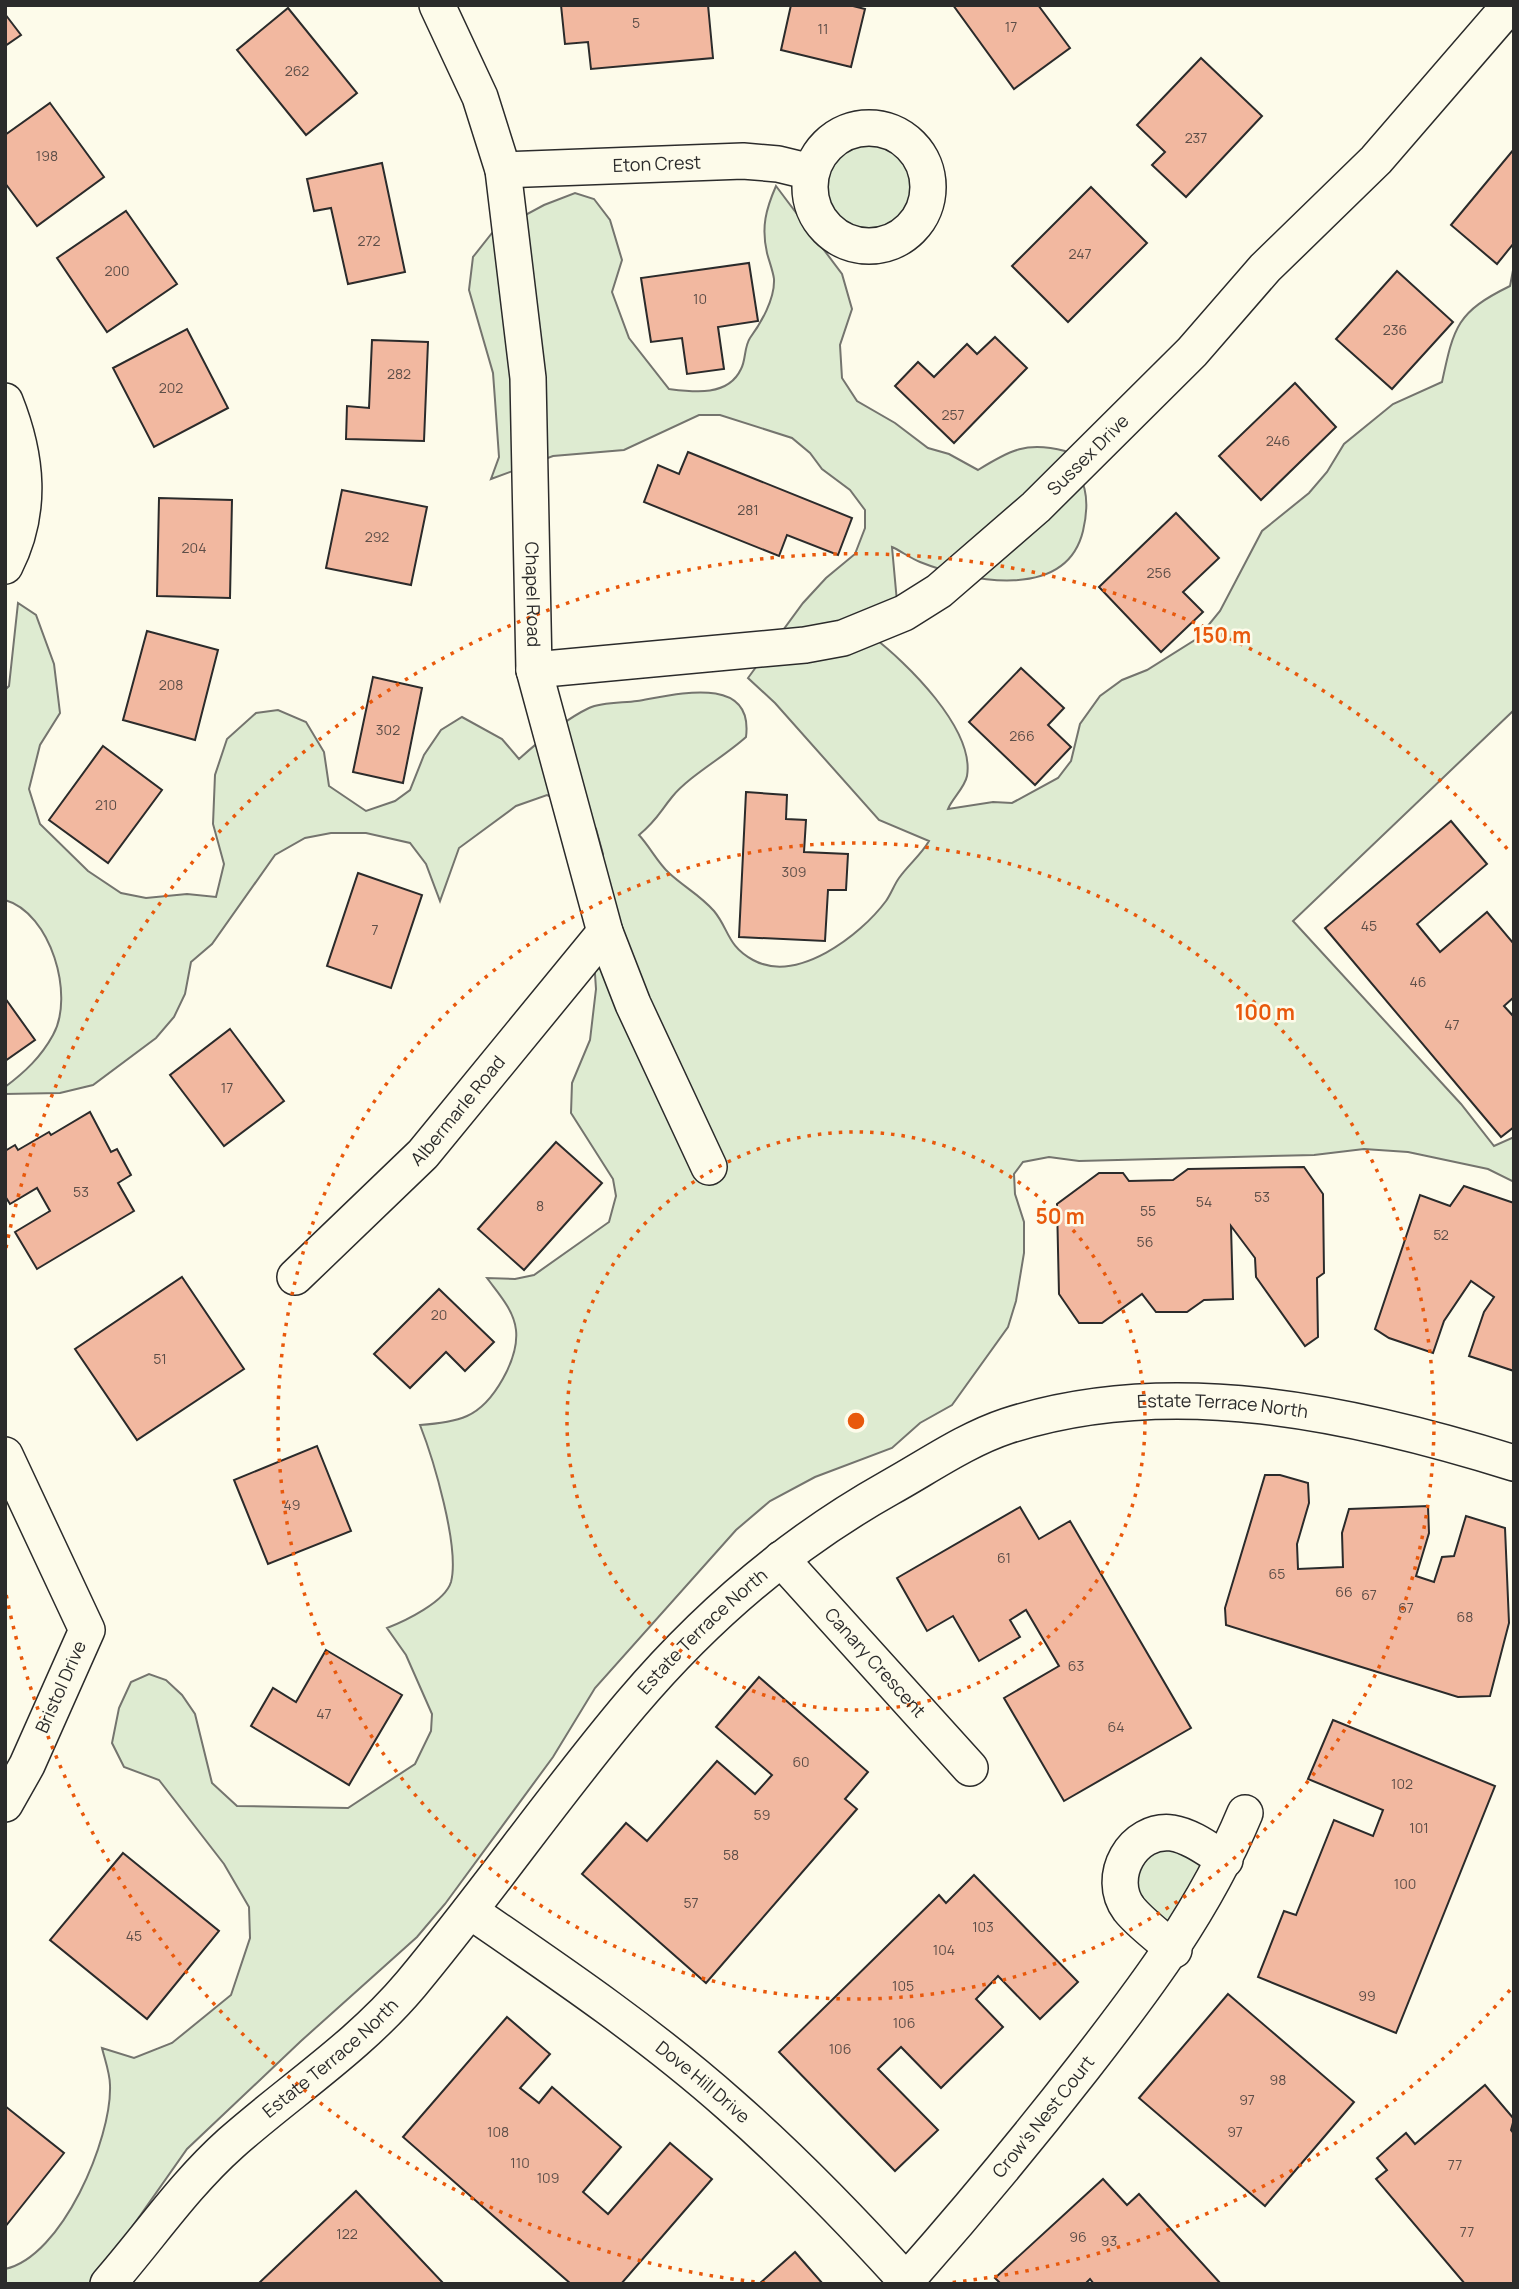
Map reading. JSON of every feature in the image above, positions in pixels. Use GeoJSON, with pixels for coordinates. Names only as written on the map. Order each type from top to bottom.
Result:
{"type":"FeatureCollection","features":[{"type":"Feature","properties":{"kind":"street","name":"Chapel Road"},"geometry":{"type":"LineString","coordinates":[[437,5],[480,97],[503,170],[527,378],[534,670],[605,932],[633,1004],[709,1167]]}},
{"type":"Feature","properties":{"kind":"street","name":"Sussex Drive"},"geometry":{"type":"LineString","coordinates":[[534,670],[805,646],[843,638],[876,626],[939,591],[1036,508],[1192,352],[1265,268],[1376,160],[1510,5]]}},
{"type":"Feature","properties":{"kind":"street","name":"Eton Crest"},"geometry":{"type":"LineString","coordinates":[[503,170],[743,162],[778,164],[811,172]]}},
{"type":"Feature","properties":{"kind":"street"},"geometry":{"type":"LineString","coordinates":[[5,401],[22,449],[26,485],[21,527],[5,566]]}},
{"type":"Feature","properties":{"kind":"street","name":"Albermarle Road"},"geometry":{"type":"LineString","coordinates":[[295,1277],[423,1154],[605,932]]}},
{"type":"Feature","properties":{"kind":"street","name":"Estate Terrace North"},"geometry":{"type":"LineString","coordinates":[[121,2279],[169,2205],[230,2144],[389,2010],[470,1911],[632,1702],[716,1616],[781,1559],[853,1508],[965,1445],[1001,1428],[1062,1412],[1150,1401],[1266,1406],[1420,1434],[1514,1463]]}},
{"type":"Feature","properties":{"kind":"street","name":"Bristol Drive"},"geometry":{"type":"LineString","coordinates":[[5,1455],[86,1630],[27,1765],[5,1804]]}},
{"type":"Feature","properties":{"kind":"street","name":"Canary Crescent"},"geometry":{"type":"LineString","coordinates":[[781,1559],[970,1768]]}},
{"type":"Feature","properties":{"kind":"street","name":"Crow's Nest Court"},"geometry":{"type":"LineString","coordinates":[[908,2282],[1001,2173],[1174,1950],[1226,1860],[1245,1813]]}},
{"type":"Feature","properties":{"kind":"street"},"geometry":{"type":"LineString","coordinates":[[1174,1950],[1129,1909],[1122,1895],[1122,1865],[1129,1851],[1154,1834],[1169,1833],[1184,1836],[1226,1860]]}},
{"type":"Feature","properties":{"kind":"street","name":"Dove Hill Drive"},"geometry":{"type":"LineString","coordinates":[[470,1911],[596,1998],[728,2103],[817,2185],[908,2282]]}},
{"type":"Feature","properties":{"kind":"green space"},"geometry":{"type":"Polygon","coordinates":[[[869,128],[892,133],[911,145],[923,164],[928,187],[923,210],[911,229],[892,241],[869,246],[846,241],[827,229],[815,210],[810,187],[815,164],[827,145],[846,133],[869,128]]]}},
{"type":"Feature","properties":{"kind":"green space"},"geometry":{"type":"Polygon","coordinates":[[[776,186],[842,274],[852,309],[840,345],[842,378],[857,401],[895,423],[928,448],[949,454],[978,470],[1019,449],[1052,448],[1065,451],[1082,480],[1086,498],[1085,519],[1083,531],[1073,553],[1057,568],[1037,577],[1014,580],[964,575],[920,562],[892,547],[897,602],[873,637],[903,663],[935,698],[960,738],[967,758],[967,776],[948,809],[993,802],[1012,803],[1058,778],[1071,761],[1080,724],[1100,696],[1122,680],[1147,670],[1198,638],[1220,611],[1262,531],[1309,493],[1327,472],[1344,444],[1393,404],[1442,382],[1450,347],[1461,323],[1479,304],[1510,286],[1514,265],[1514,710],[1293,921],[1461,1104],[1494,1146],[1514,1137],[1514,1182],[1488,1169],[1408,1152],[1364,1149],[1314,1155],[1079,1161],[1049,1157],[1023,1162],[1014,1174],[1015,1194],[1024,1222],[1024,1253],[1016,1301],[1008,1327],[952,1405],[920,1423],[892,1448],[815,1477],[770,1501],[736,1530],[595,1688],[553,1757],[445,1904],[417,1937],[301,2041],[187,2149],[92,2284],[5,2284],[5,2269],[26,2260],[46,2243],[64,2220],[93,2164],[108,2108],[110,2081],[102,2048],[134,2058],[172,2043],[231,1995],[250,1938],[249,1907],[224,1864],[159,1780],[124,1767],[112,1743],[119,1708],[131,1682],[149,1674],[166,1680],[182,1695],[195,1714],[212,1783],[237,1806],[348,1808],[415,1764],[431,1731],[432,1714],[406,1655],[387,1628],[414,1616],[441,1597],[451,1582],[453,1567],[444,1503],[420,1425],[456,1420],[477,1410],[495,1391],[509,1366],[516,1341],[515,1323],[505,1302],[487,1278],[515,1279],[534,1275],[609,1222],[616,1196],[613,1179],[571,1113],[572,1083],[590,1040],[596,989],[592,929],[602,891],[603,854],[596,829],[583,811],[547,795],[516,806],[459,848],[440,901],[426,864],[410,843],[366,833],[331,833],[305,838],[275,855],[212,944],[191,962],[185,994],[174,1017],[156,1038],[93,1085],[60,1093],[5,1094],[5,1087],[32,1064],[53,1035],[59,1019],[61,999],[60,979],[46,938],[35,921],[21,908],[5,900],[5,690],[9,686],[18,603],[36,615],[54,664],[60,713],[40,745],[29,789],[40,824],[88,871],[121,893],[146,898],[187,894],[216,897],[224,864],[213,824],[215,775],[227,739],[256,713],[278,710],[306,722],[324,752],[329,786],[366,811],[395,801],[410,790],[424,755],[441,730],[462,717],[502,739],[519,759],[561,725],[594,706],[671,695],[708,693],[725,696],[738,704],[745,717],[746,737],[679,789],[654,821],[639,835],[665,869],[714,911],[733,943],[744,955],[770,966],[789,966],[826,953],[875,915],[899,878],[929,841],[879,820],[775,703],[748,678],[803,603],[826,578],[855,554],[865,528],[865,510],[850,490],[822,469],[810,453],[792,438],[720,415],[699,415],[624,450],[553,456],[491,479],[499,457],[493,373],[469,290],[473,257],[492,233],[544,205],[575,193],[594,199],[610,220],[622,260],[612,292],[629,338],[669,389],[709,391],[719,388],[735,378],[741,369],[748,342],[770,303],[774,279],[765,244],[765,226],[767,210],[776,186]]]}},
{"type":"Feature","properties":{"kind":"green space"},"geometry":{"type":"Polygon","coordinates":[[[1153,1839],[1219,1861],[1172,1941],[1133,1907],[1126,1868],[1153,1839]]]}},
{"type":"Feature","properties":{"kind":"building"},"geometry":{"type":"Polygon","coordinates":[[[561,5],[708,5],[713,58],[591,69],[588,42],[565,44],[561,5]]]}},
{"type":"Feature","properties":{"kind":"building"},"geometry":{"type":"Polygon","coordinates":[[[791,5],[849,5],[865,9],[851,67],[781,50],[791,5]]]}},
{"type":"Feature","properties":{"kind":"building"},"geometry":{"type":"Polygon","coordinates":[[[953,5],[1038,5],[1070,48],[1014,89],[953,5]]]}},
{"type":"Feature","properties":{"kind":"building"},"geometry":{"type":"Polygon","coordinates":[[[288,8],[357,93],[306,135],[237,50],[288,8]]]}},
{"type":"Feature","properties":{"kind":"building"},"geometry":{"type":"Polygon","coordinates":[[[5,14],[21,35],[5,46],[5,14]]]}},
{"type":"Feature","properties":{"kind":"building"},"geometry":{"type":"Polygon","coordinates":[[[1201,58],[1262,116],[1186,197],[1152,165],[1165,152],[1137,125],[1201,58]]]}},
{"type":"Feature","properties":{"kind":"building"},"geometry":{"type":"Polygon","coordinates":[[[50,103],[104,177],[37,226],[5,183],[5,135],[50,103]]]}},
{"type":"Feature","properties":{"kind":"building"},"geometry":{"type":"Polygon","coordinates":[[[1514,149],[1514,243],[1497,264],[1451,225],[1514,149]]]}},
{"type":"Feature","properties":{"kind":"building"},"geometry":{"type":"Polygon","coordinates":[[[382,163],[405,272],[348,284],[331,208],[314,211],[307,179],[382,163]]]}},
{"type":"Feature","properties":{"kind":"building"},"geometry":{"type":"Polygon","coordinates":[[[1091,187],[1147,243],[1068,322],[1012,266],[1091,187]]]}},
{"type":"Feature","properties":{"kind":"building"},"geometry":{"type":"Polygon","coordinates":[[[126,211],[177,284],[107,332],[57,258],[126,211]]]}},
{"type":"Feature","properties":{"kind":"building"},"geometry":{"type":"Polygon","coordinates":[[[749,263],[758,321],[718,327],[724,369],[687,374],[682,338],[651,342],[641,278],[749,263]]]}},
{"type":"Feature","properties":{"kind":"building"},"geometry":{"type":"Polygon","coordinates":[[[1397,271],[1453,322],[1392,389],[1336,339],[1397,271]]]}},
{"type":"Feature","properties":{"kind":"building"},"geometry":{"type":"Polygon","coordinates":[[[187,329],[228,408],[154,447],[113,368],[187,329]]]}},
{"type":"Feature","properties":{"kind":"building"},"geometry":{"type":"Polygon","coordinates":[[[995,337],[1027,368],[954,443],[895,386],[918,362],[934,377],[967,344],[977,354],[995,337]]]}},
{"type":"Feature","properties":{"kind":"building"},"geometry":{"type":"Polygon","coordinates":[[[372,340],[428,342],[424,441],[346,439],[347,406],[369,408],[372,340]]]}},
{"type":"Feature","properties":{"kind":"building"},"geometry":{"type":"Polygon","coordinates":[[[1295,383],[1336,427],[1261,500],[1219,456],[1295,383]]]}},
{"type":"Feature","properties":{"kind":"building"},"geometry":{"type":"Polygon","coordinates":[[[688,452],[852,518],[838,555],[787,535],[779,556],[644,502],[658,465],[679,474],[688,452]]]}},
{"type":"Feature","properties":{"kind":"building"},"geometry":{"type":"Polygon","coordinates":[[[342,490],[427,507],[411,585],[326,568],[342,490]]]}},
{"type":"Feature","properties":{"kind":"building"},"geometry":{"type":"Polygon","coordinates":[[[159,498],[232,500],[230,598],[157,596],[159,498]]]}},
{"type":"Feature","properties":{"kind":"building"},"geometry":{"type":"Polygon","coordinates":[[[1176,513],[1219,558],[1183,592],[1203,612],[1161,652],[1099,587],[1176,513]]]}},
{"type":"Feature","properties":{"kind":"building"},"geometry":{"type":"Polygon","coordinates":[[[147,631],[218,650],[195,740],[123,720],[147,631]]]}},
{"type":"Feature","properties":{"kind":"building"},"geometry":{"type":"Polygon","coordinates":[[[1021,668],[1064,708],[1048,725],[1071,747],[1035,785],[969,722],[1021,668]]]}},
{"type":"Feature","properties":{"kind":"building"},"geometry":{"type":"Polygon","coordinates":[[[373,677],[422,688],[403,783],[353,772],[373,677]]]}},
{"type":"Feature","properties":{"kind":"building"},"geometry":{"type":"Polygon","coordinates":[[[103,746],[162,790],[108,863],[49,820],[103,746]]]}},
{"type":"Feature","properties":{"kind":"building"},"geometry":{"type":"Polygon","coordinates":[[[746,792],[787,795],[786,819],[806,820],[804,852],[848,854],[846,890],[828,890],[825,941],[739,937],[746,792]]]}},
{"type":"Feature","properties":{"kind":"building"},"geometry":{"type":"Polygon","coordinates":[[[1451,821],[1487,864],[1417,924],[1440,952],[1487,912],[1514,944],[1514,997],[1504,1006],[1514,1017],[1514,1127],[1501,1137],[1325,928],[1451,821]]]}},
{"type":"Feature","properties":{"kind":"building"},"geometry":{"type":"Polygon","coordinates":[[[358,873],[422,895],[391,988],[327,966],[358,873]]]}},
{"type":"Feature","properties":{"kind":"building"},"geometry":{"type":"Polygon","coordinates":[[[5,998],[35,1040],[5,1061],[5,998]]]}},
{"type":"Feature","properties":{"kind":"building"},"geometry":{"type":"Polygon","coordinates":[[[230,1029],[284,1101],[224,1146],[170,1075],[230,1029]]]}},
{"type":"Feature","properties":{"kind":"building"},"geometry":{"type":"Polygon","coordinates":[[[90,1112],[111,1152],[117,1149],[131,1175],[118,1183],[134,1211],[37,1269],[15,1232],[50,1211],[37,1188],[10,1204],[5,1196],[5,1151],[15,1145],[18,1150],[49,1132],[51,1135],[90,1112]]]}},
{"type":"Feature","properties":{"kind":"building"},"geometry":{"type":"Polygon","coordinates":[[[556,1142],[602,1183],[524,1270],[478,1229],[556,1142]]]}},
{"type":"Feature","properties":{"kind":"building"},"geometry":{"type":"Polygon","coordinates":[[[1304,1167],[1323,1194],[1324,1273],[1317,1278],[1318,1337],[1305,1346],[1256,1277],[1255,1258],[1231,1226],[1233,1299],[1204,1300],[1187,1312],[1156,1312],[1142,1294],[1102,1323],[1079,1323],[1059,1294],[1057,1204],[1099,1173],[1123,1173],[1129,1181],[1173,1180],[1188,1169],[1304,1167]]]}},
{"type":"Feature","properties":{"kind":"building"},"geometry":{"type":"Polygon","coordinates":[[[1464,1186],[1514,1203],[1514,1371],[1469,1356],[1484,1312],[1494,1297],[1471,1281],[1444,1321],[1433,1353],[1389,1338],[1375,1329],[1420,1195],[1450,1206],[1464,1186]]]}},
{"type":"Feature","properties":{"kind":"building"},"geometry":{"type":"Polygon","coordinates":[[[182,1277],[244,1369],[137,1440],[75,1349],[182,1277]]]}},
{"type":"Feature","properties":{"kind":"building"},"geometry":{"type":"Polygon","coordinates":[[[439,1289],[494,1342],[465,1371],[446,1352],[410,1388],[374,1354],[439,1289]]]}},
{"type":"Feature","properties":{"kind":"building"},"geometry":{"type":"Polygon","coordinates":[[[317,1446],[351,1531],[268,1564],[234,1480],[317,1446]]]}},
{"type":"Feature","properties":{"kind":"building"},"geometry":{"type":"Polygon","coordinates":[[[1265,1475],[1280,1475],[1308,1483],[1309,1503],[1297,1544],[1298,1569],[1343,1567],[1342,1533],[1349,1509],[1428,1506],[1429,1533],[1416,1576],[1434,1582],[1442,1557],[1454,1556],[1466,1516],[1505,1528],[1509,1623],[1490,1696],[1458,1697],[1226,1625],[1225,1608],[1265,1475]]]}},
{"type":"Feature","properties":{"kind":"building"},"geometry":{"type":"Polygon","coordinates":[[[1020,1507],[1039,1539],[1070,1521],[1191,1728],[1064,1801],[1004,1698],[1059,1666],[1026,1610],[1010,1620],[1020,1637],[979,1661],[953,1616],[927,1631],[897,1578],[1020,1507]]]}},
{"type":"Feature","properties":{"kind":"building"},"geometry":{"type":"Polygon","coordinates":[[[326,1650],[402,1695],[349,1785],[251,1726],[273,1688],[296,1702],[326,1650]]]}},
{"type":"Feature","properties":{"kind":"building"},"geometry":{"type":"Polygon","coordinates":[[[759,1677],[868,1772],[845,1799],[857,1809],[706,1983],[582,1874],[626,1823],[647,1841],[717,1761],[755,1794],[772,1775],[716,1727],[759,1677]]]}},
{"type":"Feature","properties":{"kind":"building"},"geometry":{"type":"Polygon","coordinates":[[[1333,1720],[1495,1786],[1396,2033],[1258,1977],[1284,1911],[1296,1915],[1334,1820],[1373,1836],[1383,1810],[1308,1779],[1333,1720]]]}},
{"type":"Feature","properties":{"kind":"building"},"geometry":{"type":"Polygon","coordinates":[[[123,1853],[219,1931],[147,2019],[50,1940],[123,1853]]]}},
{"type":"Feature","properties":{"kind":"building"},"geometry":{"type":"Polygon","coordinates":[[[974,1875],[1078,1982],[1040,2019],[998,1976],[976,1999],[1003,2027],[941,2088],[901,2047],[878,2069],[938,2130],[895,2171],[779,2052],[939,1895],[946,1903],[974,1875]]]}},
{"type":"Feature","properties":{"kind":"building"},"geometry":{"type":"Polygon","coordinates":[[[1228,1994],[1354,2102],[1265,2206],[1139,2098],[1228,1994]]]}},
{"type":"Feature","properties":{"kind":"building"},"geometry":{"type":"Polygon","coordinates":[[[507,2017],[550,2054],[520,2088],[539,2103],[552,2087],[621,2147],[583,2192],[608,2214],[670,2143],[712,2179],[621,2284],[571,2284],[403,2137],[507,2017]]]}},
{"type":"Feature","properties":{"kind":"building"},"geometry":{"type":"Polygon","coordinates":[[[1485,2085],[1514,2119],[1511,2130],[1514,2134],[1514,2284],[1465,2284],[1376,2179],[1387,2170],[1377,2158],[1406,2133],[1415,2144],[1485,2085]]]}},
{"type":"Feature","properties":{"kind":"building"},"geometry":{"type":"Polygon","coordinates":[[[5,2106],[64,2153],[5,2227],[5,2106]]]}},
{"type":"Feature","properties":{"kind":"building"},"geometry":{"type":"Polygon","coordinates":[[[1103,2179],[1127,2205],[1139,2194],[1221,2284],[1094,2284],[1090,2279],[1085,2284],[1001,2284],[995,2278],[1103,2179]]]}},
{"type":"Feature","properties":{"kind":"building"},"geometry":{"type":"Polygon","coordinates":[[[356,2191],[444,2284],[258,2284],[356,2191]]]}},
{"type":"Feature","properties":{"kind":"building"},"geometry":{"type":"Polygon","coordinates":[[[795,2252],[823,2284],[759,2284],[795,2252]]]}}]}
